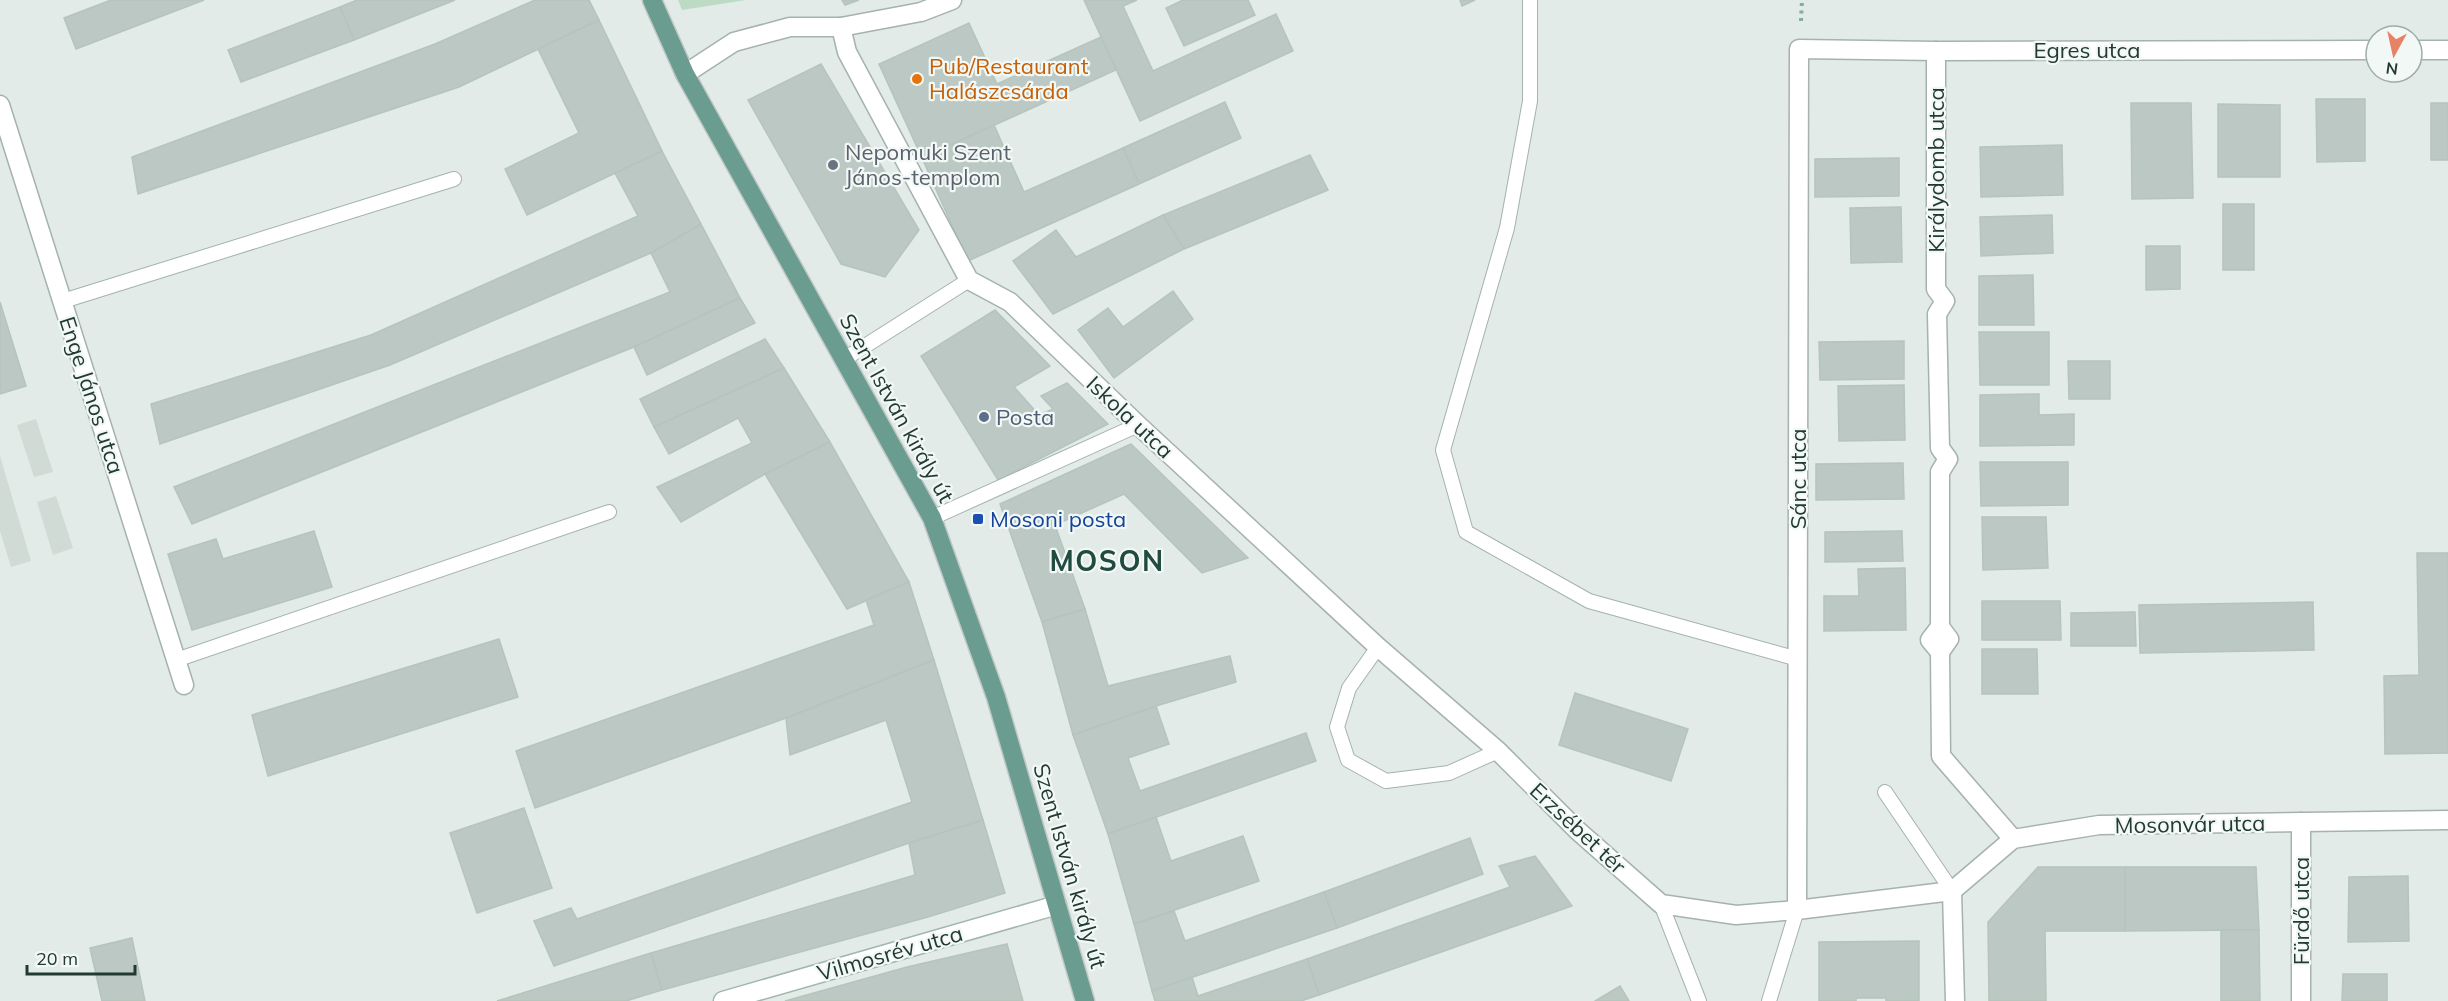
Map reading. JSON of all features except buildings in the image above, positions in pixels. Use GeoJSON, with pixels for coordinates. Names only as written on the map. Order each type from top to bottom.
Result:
{"type":"FeatureCollection","features":[{"type":"Feature","properties":{"kind":"main road","name":"Szent István király út"},"geometry":{"type":"LineString","coordinates":[[652,0],[685,74],[932,518],[996,697],[1085,1001]]}},
{"type":"Feature","properties":{"kind":"street"},"geometry":{"type":"LineString","coordinates":[[685,74],[734,42],[790,27],[841,27],[921,12],[952,0]]}},
{"type":"Feature","properties":{"kind":"street"},"geometry":{"type":"LineString","coordinates":[[841,27],[847,52],[969,280]]}},
{"type":"Feature","properties":{"kind":"street","name":"Sánc utca"},"geometry":{"type":"LineString","coordinates":[[1797,910],[1799,49]]}},
{"type":"Feature","properties":{"kind":"street","name":"Egres utca"},"geometry":{"type":"LineString","coordinates":[[1799,49],[2364,50]]}},
{"type":"Feature","properties":{"kind":"street"},"geometry":{"type":"LineString","coordinates":[[2424,50],[2448,50]]}},
{"type":"Feature","properties":{"kind":"street","name":"Királydomb utca"},"geometry":{"type":"LineString","coordinates":[[1936,51],[1936,289],[1945,301],[1937,314],[1940,448],[1948,459],[1940,472],[1940,627],[1949,639],[1940,652],[1941,756],[2013,839]]}},
{"type":"Feature","properties":{"kind":"street","name":"Enge János utca"},"geometry":{"type":"LineString","coordinates":[[1,110],[184,685]]}},
{"type":"Feature","properties":{"kind":"street","name":"Iskola utca"},"geometry":{"type":"LineString","coordinates":[[969,280],[1010,302],[1138,425],[1378,647],[1498,751]]}},
{"type":"Feature","properties":{"kind":"street","name":"Erzsébet tér"},"geometry":{"type":"LineString","coordinates":[[1498,751],[1577,830],[1661,904]]}},
{"type":"Feature","properties":{"kind":"street","name":"Mosonvár utca"},"geometry":{"type":"LineString","coordinates":[[2013,839],[2099,825],[2448,820]]}},
{"type":"Feature","properties":{"kind":"street","name":"Fürdő utca"},"geometry":{"type":"LineString","coordinates":[[2301,822],[2301,1001]]}},
{"type":"Feature","properties":{"kind":"street"},"geometry":{"type":"LineString","coordinates":[[1661,904],[1736,915],[1952,891],[2013,839]]}},
{"type":"Feature","properties":{"kind":"street"},"geometry":{"type":"LineString","coordinates":[[1952,891],[1955,1001]]}},
{"type":"Feature","properties":{"kind":"street","name":"Vilmosrév utca"},"geometry":{"type":"LineString","coordinates":[[723,1001],[1057,905]]}},
{"type":"Feature","properties":{"kind":"lane"},"geometry":{"type":"LineString","coordinates":[[1530,0],[1530,101],[1507,228],[1443,450],[1466,532],[1589,602],[1798,659]]}},
{"type":"Feature","properties":{"kind":"lane"},"geometry":{"type":"LineString","coordinates":[[63,302],[454,179]]}},
{"type":"Feature","properties":{"kind":"lane"},"geometry":{"type":"LineString","coordinates":[[843,360],[969,280]]}},
{"type":"Feature","properties":{"kind":"lane"},"geometry":{"type":"LineString","coordinates":[[932,518],[1138,425]]}},
{"type":"Feature","properties":{"kind":"lane"},"geometry":{"type":"LineString","coordinates":[[177,660],[609,512]]}},
{"type":"Feature","properties":{"kind":"lane"},"geometry":{"type":"LineString","coordinates":[[1378,647],[1349,688],[1337,727],[1348,760],[1386,781],[1449,773],[1498,751]]}},
{"type":"Feature","properties":{"kind":"lane"},"geometry":{"type":"LineString","coordinates":[[1886,792],[1952,891]]}},
{"type":"Feature","properties":{"kind":"lane","name":"Erzsébet tér"},"geometry":{"type":"LineString","coordinates":[[1661,904],[1699,1001]]}},
{"type":"Feature","properties":{"kind":"lane"},"geometry":{"type":"LineString","coordinates":[[1769,1001],[1797,910]]}},
{"type":"Feature","properties":{"kind":"shaded area"},"geometry":{"type":"Polygon","coordinates":[[[36,419],[53,472],[34,477],[17,425],[36,419]]]}},
{"type":"Feature","properties":{"kind":"shaded area"},"geometry":{"type":"Polygon","coordinates":[[[0,456],[31,561],[11,567],[0,531],[0,456]]]}},
{"type":"Feature","properties":{"kind":"shaded area"},"geometry":{"type":"Polygon","coordinates":[[[56,496],[73,548],[53,555],[37,502],[56,496]]]}},
{"type":"Feature","properties":{"kind":"green space"},"geometry":{"type":"Polygon","coordinates":[[[678,0],[746,0],[682,10],[678,0]]]}},
{"type":"Feature","properties":{"kind":"place","name":"Pub/Restaurant Halászcsárda"},"geometry":{"type":"Point","coordinates":[917,79]}},
{"type":"Feature","properties":{"kind":"place","name":"Nepomuki Szent János-templom"},"geometry":{"type":"Point","coordinates":[833,165]}},
{"type":"Feature","properties":{"kind":"place","name":"Posta"},"geometry":{"type":"Point","coordinates":[984,417]}},
{"type":"Feature","properties":{"kind":"place","name":"Mosoni posta"},"geometry":{"type":"Point","coordinates":[978,519]}},
{"type":"Feature","properties":{"kind":"district","name":"MOSON"},"geometry":{"type":"Point","coordinates":[1107,560]}}]}
